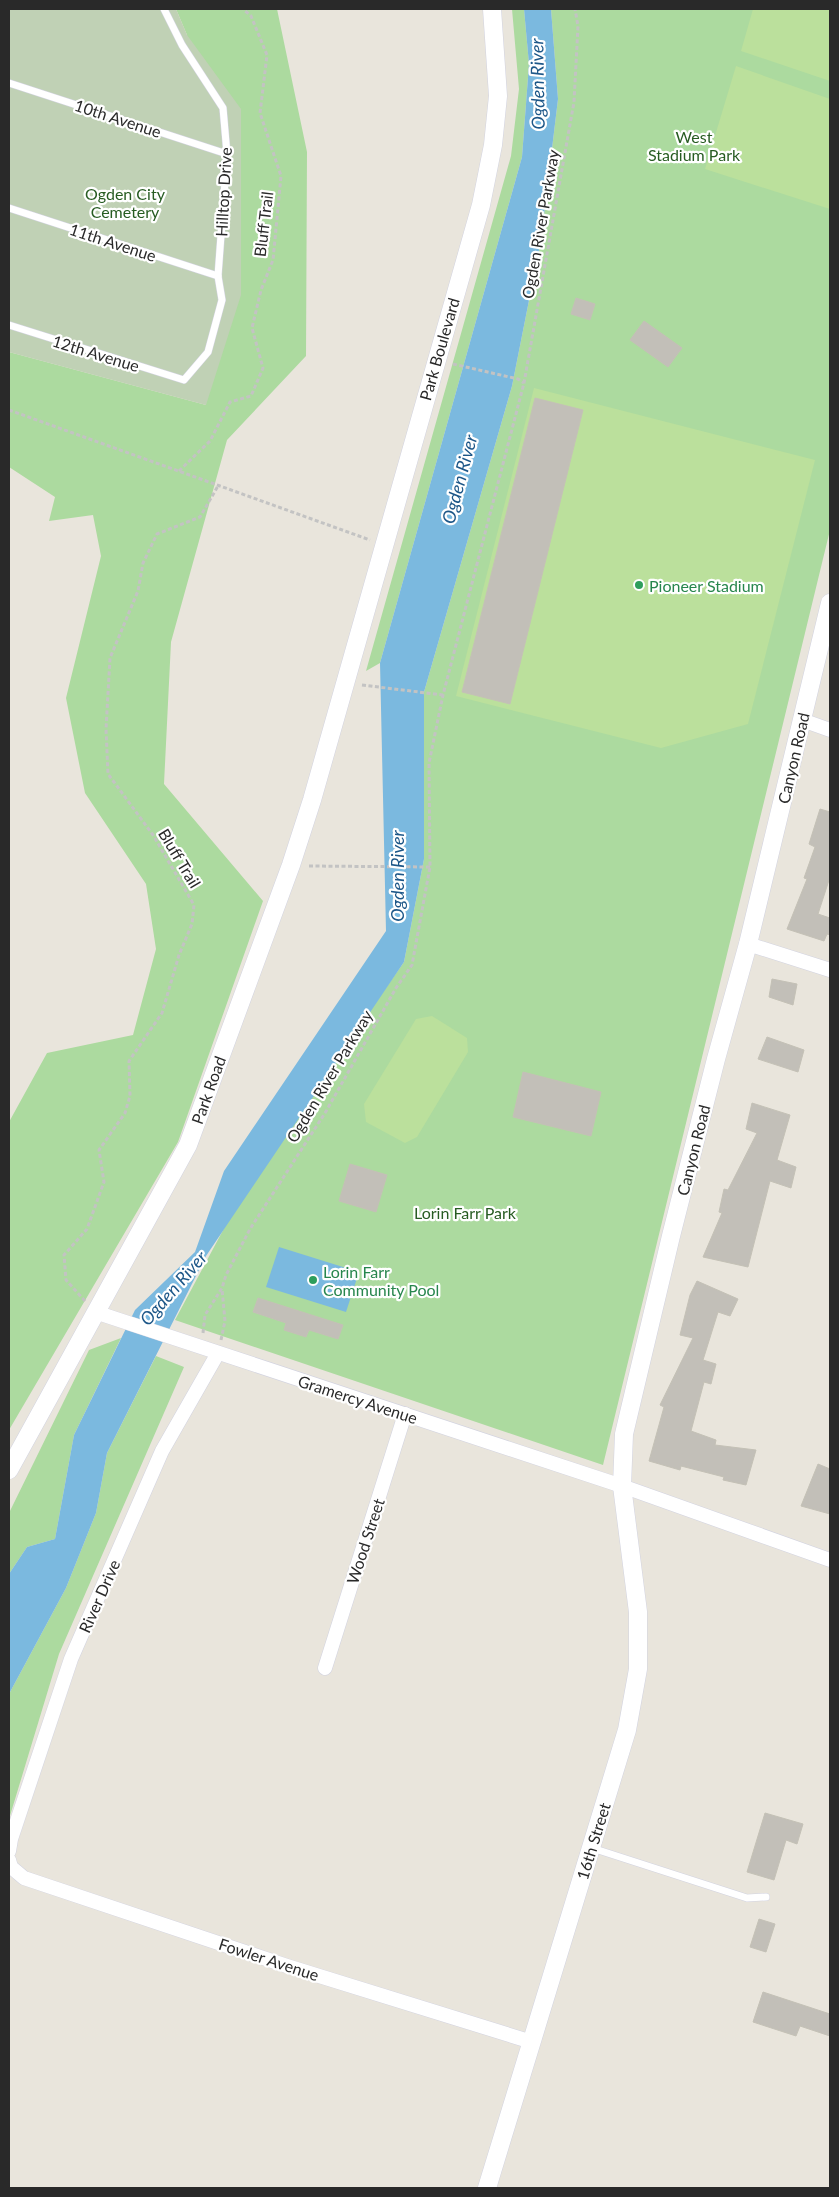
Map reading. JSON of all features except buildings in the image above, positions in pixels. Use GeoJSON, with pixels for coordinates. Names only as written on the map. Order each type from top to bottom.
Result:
{"type":"FeatureCollection","features":[{"type":"Feature","properties":{"kind":"street","name":"Park Boulevard"},"geometry":{"type":"LineString","coordinates":[[353,684],[384,545],[482,205],[493,145],[498,96],[492,9]]}},
{"type":"Feature","properties":{"kind":"street","name":"Canyon Road"},"geometry":{"type":"LineString","coordinates":[[622,1486],[624,1434],[671,1236],[716,1059],[748,944],[830,602]]}},
{"type":"Feature","properties":{"kind":"street","name":"Park Road"},"geometry":{"type":"LineString","coordinates":[[9,1470],[188,1145],[291,865],[353,684]]}},
{"type":"Feature","properties":{"kind":"street"},"geometry":{"type":"LineString","coordinates":[[802,720],[830,730]]}},
{"type":"Feature","properties":{"kind":"street"},"geometry":{"type":"LineString","coordinates":[[748,944],[830,970]]}},
{"type":"Feature","properties":{"kind":"street","name":"Gramercy Avenue"},"geometry":{"type":"LineString","coordinates":[[95,1312],[622,1486]]}},
{"type":"Feature","properties":{"kind":"street","name":"River Drive"},"geometry":{"type":"LineString","coordinates":[[9,1851],[10,1839],[71,1659],[162,1452],[218,1353]]}},
{"type":"Feature","properties":{"kind":"street","name":"Wood Street"},"geometry":{"type":"LineString","coordinates":[[325,1668],[405,1414]]}},
{"type":"Feature","properties":{"kind":"street"},"geometry":{"type":"LineString","coordinates":[[622,1486],[830,1560]]}},
{"type":"Feature","properties":{"kind":"street","name":"16th Street"},"geometry":{"type":"LineString","coordinates":[[487,2188],[627,1730],[638,1669],[638,1612],[622,1486]]}},
{"type":"Feature","properties":{"kind":"street","name":"Fowler Avenue"},"geometry":{"type":"LineString","coordinates":[[10,1863],[24,1878],[287,1966],[532,2042]]}},
{"type":"Feature","properties":{"kind":"lane","name":"Hilltop Drive"},"geometry":{"type":"LineString","coordinates":[[164,9],[182,45],[223,108],[227,154],[218,276],[222,300],[208,352],[184,380]]}},
{"type":"Feature","properties":{"kind":"lane","name":"10th Avenue"},"geometry":{"type":"LineString","coordinates":[[9,83],[227,154]]}},
{"type":"Feature","properties":{"kind":"lane","name":"11th Avenue"},"geometry":{"type":"LineString","coordinates":[[9,208],[218,276]]}},
{"type":"Feature","properties":{"kind":"lane","name":"12th Avenue"},"geometry":{"type":"LineString","coordinates":[[9,325],[184,380]]}},
{"type":"Feature","properties":{"kind":"lane"},"geometry":{"type":"LineString","coordinates":[[591,1848],[747,1898],[766,1897]]}},
{"type":"Feature","properties":{"kind":"path","name":"Bluff Trail"},"geometry":{"type":"LineString","coordinates":[[179,472],[210,441],[230,402],[251,396],[263,368],[252,328],[262,290],[273,260],[281,176],[260,113],[267,54],[251,16],[243,9]]}},
{"type":"Feature","properties":{"kind":"path","name":"Ogden River Parkway"},"geometry":{"type":"LineString","coordinates":[[204,1328],[205,1315],[222,1288],[226,1275],[250,1228],[325,1113],[396,988],[412,965],[430,867],[429,762],[443,695],[524,383],[574,102],[578,26],[575,9]]}},
{"type":"Feature","properties":{"kind":"path"},"geometry":{"type":"LineString","coordinates":[[449,363],[518,379],[524,383]]}},
{"type":"Feature","properties":{"kind":"path"},"geometry":{"type":"LineString","coordinates":[[9,410],[384,545]]}},
{"type":"Feature","properties":{"kind":"path","name":"Bluff Trail"},"geometry":{"type":"LineString","coordinates":[[95,1312],[66,1280],[64,1255],[87,1229],[104,1182],[99,1150],[125,1113],[130,1096],[128,1061],[162,1013],[180,954],[192,924],[194,905],[153,835],[108,774],[106,729],[110,658],[138,591],[143,563],[157,534],[200,517],[218,486]]}},
{"type":"Feature","properties":{"kind":"path"},"geometry":{"type":"LineString","coordinates":[[353,684],[443,695]]}},
{"type":"Feature","properties":{"kind":"path"},"geometry":{"type":"LineString","coordinates":[[309,866],[430,867]]}},
{"type":"Feature","properties":{"kind":"path","name":"Ogden River Parkway"},"geometry":{"type":"LineString","coordinates":[[222,1288],[225,1321]]}},
{"type":"Feature","properties":{"kind":"green space","name":"Ogden City Cemetery"},"geometry":{"type":"Polygon","coordinates":[[[9,9],[176,9],[187,35],[241,109],[241,295],[206,405],[9,352],[9,9]]]}},
{"type":"Feature","properties":{"kind":"green space"},"geometry":{"type":"Polygon","coordinates":[[[176,9],[277,9],[307,152],[306,356],[227,440],[171,642],[164,784],[263,901],[178,1142],[9,1430],[9,1122],[47,1053],[133,1035],[156,949],[146,884],[85,793],[66,698],[101,556],[93,515],[49,521],[55,497],[9,467],[9,352],[206,405],[187,35],[176,9]]]}},
{"type":"Feature","properties":{"kind":"green space"},"geometry":{"type":"Polygon","coordinates":[[[512,9],[524,9],[529,64],[522,157],[380,663],[366,671],[511,156],[519,89],[512,9]]]}},
{"type":"Feature","properties":{"kind":"green space"},"geometry":{"type":"Polygon","coordinates":[[[551,9],[830,9],[830,530],[603,1465],[175,1320],[244,1191],[404,962],[424,859],[424,692],[512,386],[541,240],[558,99],[551,9]]]}},
{"type":"Feature","properties":{"kind":"green space"},"geometry":{"type":"Polygon","coordinates":[[[753,9],[830,9],[830,81],[741,51],[753,9]]]}},
{"type":"Feature","properties":{"kind":"green space"},"geometry":{"type":"Polygon","coordinates":[[[736,66],[830,99],[830,209],[705,169],[736,66]]]}},
{"type":"Feature","properties":{"kind":"green space","name":"Pioneer Stadium"},"geometry":{"type":"Polygon","coordinates":[[[534,388],[815,460],[748,724],[661,748],[456,696],[534,388]]]}},
{"type":"Feature","properties":{"kind":"green space"},"geometry":{"type":"Polygon","coordinates":[[[432,1016],[467,1038],[468,1052],[417,1137],[405,1143],[366,1122],[364,1104],[416,1019],[432,1016]]]}},
{"type":"Feature","properties":{"kind":"green space"},"geometry":{"type":"Polygon","coordinates":[[[121,1338],[74,1435],[55,1539],[27,1547],[9,1574],[9,1513],[89,1350],[121,1338]]]}},
{"type":"Feature","properties":{"kind":"green space"},"geometry":{"type":"Polygon","coordinates":[[[156,1356],[184,1367],[59,1654],[9,1819],[9,1694],[66,1588],[96,1513],[107,1453],[156,1356]]]}},
{"type":"Feature","properties":{"kind":"water","name":"Ogden River"},"geometry":{"type":"Polygon","coordinates":[[[524,9],[551,9],[558,99],[541,240],[512,386],[424,692],[424,859],[404,962],[206,1256],[107,1453],[96,1513],[66,1588],[9,1694],[9,1574],[27,1547],[55,1539],[74,1435],[135,1310],[195,1252],[224,1171],[386,931],[380,663],[522,157],[529,64],[524,9]]]}},
{"type":"Feature","properties":{"kind":"water","name":"Lorin Farr Community Pool"},"geometry":{"type":"Polygon","coordinates":[[[279,1247],[359,1272],[346,1312],[266,1287],[279,1247]]]}},
{"type":"Feature","properties":{"kind":"place","name":"Pioneer Stadium"},"geometry":{"type":"Point","coordinates":[639,585]}},
{"type":"Feature","properties":{"kind":"place","name":"Lorin Farr Community Pool"},"geometry":{"type":"Point","coordinates":[313,1280]}},
{"type":"Feature","properties":{"kind":"park label","name":"West Stadium Park"},"geometry":{"type":"Point","coordinates":[694,145]}},
{"type":"Feature","properties":{"kind":"park label","name":"Lorin Farr Park"},"geometry":{"type":"Point","coordinates":[465,1212]}}]}
